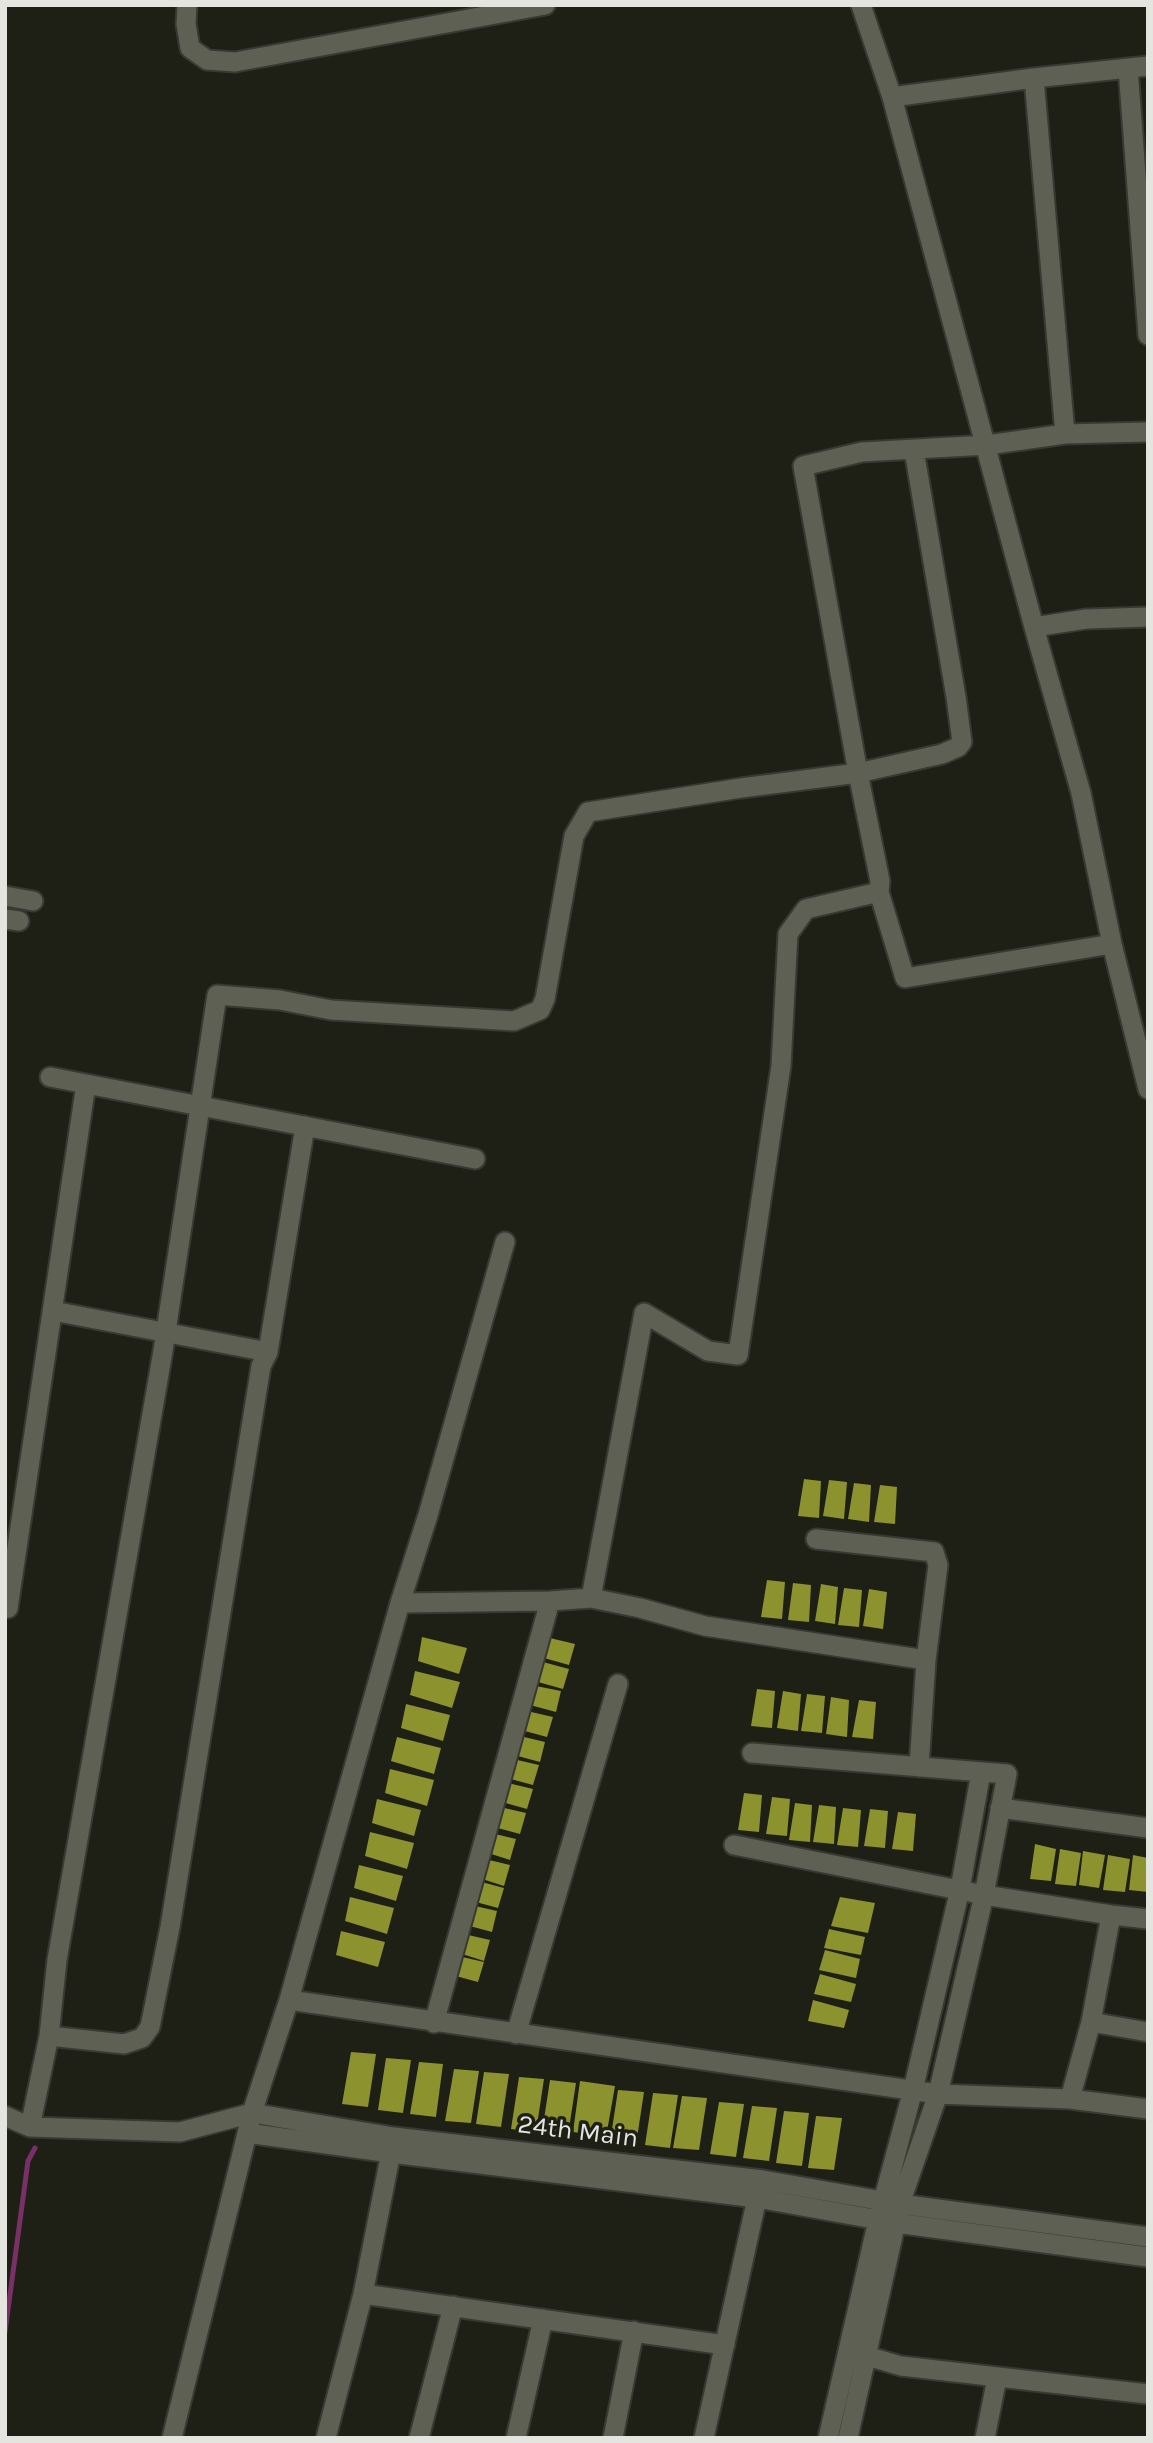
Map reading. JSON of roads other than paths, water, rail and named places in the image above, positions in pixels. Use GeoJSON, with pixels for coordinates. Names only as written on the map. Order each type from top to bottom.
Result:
{"type":"FeatureCollection","features":[{"type":"Feature","properties":{"kind":"street"},"geometry":{"type":"LineString","coordinates":[[187,5],[186,24],[190,48],[207,60],[235,62],[545,5]]}},
{"type":"Feature","properties":{"kind":"street"},"geometry":{"type":"LineString","coordinates":[[861,5],[892,97],[1081,793],[1112,944],[1148,1089]]}},
{"type":"Feature","properties":{"kind":"street"},"geometry":{"type":"LineString","coordinates":[[892,97],[1138,67],[1148,335]]}},
{"type":"Feature","properties":{"kind":"street"},"geometry":{"type":"LineString","coordinates":[[1034,78],[1065,434]]}},
{"type":"Feature","properties":{"kind":"street"},"geometry":{"type":"LineString","coordinates":[[1112,944],[905,978],[878,892],[880,881],[803,466],[862,452],[987,445],[1065,434],[1148,432]]}},
{"type":"Feature","properties":{"kind":"street"},"geometry":{"type":"LineString","coordinates":[[30,2127],[49,2036],[57,1960],[166,1332],[217,995],[280,1000],[331,1010],[514,1020],[540,1010],[545,999],[573,836],[588,812],[858,773],[942,754],[958,747],[962,742],[956,697],[914,450]]}},
{"type":"Feature","properties":{"kind":"street"},"geometry":{"type":"LineString","coordinates":[[1034,627],[1086,619],[1148,617]]}},
{"type":"Feature","properties":{"kind":"street"},"geometry":{"type":"LineString","coordinates":[[590,1598],[644,1313],[708,1350],[738,1355],[781,1066],[788,934],[806,909],[878,892]]}},
{"type":"Feature","properties":{"kind":"street"},"geometry":{"type":"LineString","coordinates":[[5,896],[33,901]]}},
{"type":"Feature","properties":{"kind":"street"},"geometry":{"type":"LineString","coordinates":[[50,1077],[475,1159]]}},
{"type":"Feature","properties":{"kind":"street"},"geometry":{"type":"LineString","coordinates":[[8,1608],[86,1084]]}},
{"type":"Feature","properties":{"kind":"street"},"geometry":{"type":"LineString","coordinates":[[49,2036],[124,2044],[142,2038],[150,2027],[170,1927],[261,1366],[268,1352],[305,1126]]}},
{"type":"Feature","properties":{"kind":"street"},"geometry":{"type":"LineString","coordinates":[[172,2438],[252,2113],[289,2000],[400,1602],[428,1515],[505,1242]]}},
{"type":"Feature","properties":{"kind":"street"},"geometry":{"type":"LineString","coordinates":[[52,1311],[268,1352]]}},
{"type":"Feature","properties":{"kind":"street"},"geometry":{"type":"LineString","coordinates":[[816,1539],[934,1552],[937,1565],[926,1660],[919,1768]]}},
{"type":"Feature","properties":{"kind":"street"},"geometry":{"type":"LineString","coordinates":[[400,1602],[550,1601],[590,1598],[640,1608],[705,1626],[926,1660]]}},
{"type":"Feature","properties":{"kind":"street"},"geometry":{"type":"LineString","coordinates":[[434,2022],[550,1601]]}},
{"type":"Feature","properties":{"kind":"street"},"geometry":{"type":"LineString","coordinates":[[516,2034],[618,1684]]}},
{"type":"Feature","properties":{"kind":"street"},"geometry":{"type":"LineString","coordinates":[[752,1753],[1007,1774],[984,1895],[937,2094],[889,2212],[828,2438]]}},
{"type":"Feature","properties":{"kind":"street"},"geometry":{"type":"LineString","coordinates":[[848,2438],[867,2356],[889,2212],[913,2090],[960,1889],[981,1772]]}},
{"type":"Feature","properties":{"kind":"street"},"geometry":{"type":"LineString","coordinates":[[1000,1808],[1148,1828]]}},
{"type":"Feature","properties":{"kind":"street"},"geometry":{"type":"LineString","coordinates":[[734,1844],[984,1895],[1148,1919]]}},
{"type":"Feature","properties":{"kind":"street"},"geometry":{"type":"LineString","coordinates":[[1070,2099],[1091,2022],[1111,1915]]}},
{"type":"Feature","properties":{"kind":"street"},"geometry":{"type":"LineString","coordinates":[[289,2000],[937,2094],[1070,2099],[1148,2109]]}},
{"type":"Feature","properties":{"kind":"street"},"geometry":{"type":"LineString","coordinates":[[1091,2022],[1148,2032]]}},
{"type":"Feature","properties":{"kind":"street","name":"24th Main"},"geometry":{"type":"LineString","coordinates":[[5,2116],[30,2127],[180,2132],[252,2113],[393,2145],[763,2180],[889,2212],[1148,2237]]}},
{"type":"Feature","properties":{"kind":"street"},"geometry":{"type":"LineString","coordinates":[[247,2133],[393,2145],[757,2198],[889,2212],[1148,2257]]}},
{"type":"Feature","properties":{"kind":"street"},"geometry":{"type":"LineString","coordinates":[[326,2438],[363,2294],[393,2145]]}},
{"type":"Feature","properties":{"kind":"street"},"geometry":{"type":"LineString","coordinates":[[704,2438],[757,2198]]}},
{"type":"Feature","properties":{"kind":"street"},"geometry":{"type":"LineString","coordinates":[[363,2294],[725,2345]]}},
{"type":"Feature","properties":{"kind":"street"},"geometry":{"type":"LineString","coordinates":[[419,2438],[453,2306]]}},
{"type":"Feature","properties":{"kind":"street"},"geometry":{"type":"LineString","coordinates":[[516,2438],[543,2319]]}},
{"type":"Feature","properties":{"kind":"street"},"geometry":{"type":"LineString","coordinates":[[613,2438],[634,2331]]}},
{"type":"Feature","properties":{"kind":"street"},"geometry":{"type":"LineString","coordinates":[[867,2356],[901,2365],[997,2378],[1148,2394]]}},
{"type":"Feature","properties":{"kind":"street"},"geometry":{"type":"LineString","coordinates":[[985,2438],[997,2378]]}},
{"type":"Feature","properties":{"kind":"waterway"},"geometry":{"type":"LineString","coordinates":[[5,2332],[28,2161],[35,2148]]}}]}
